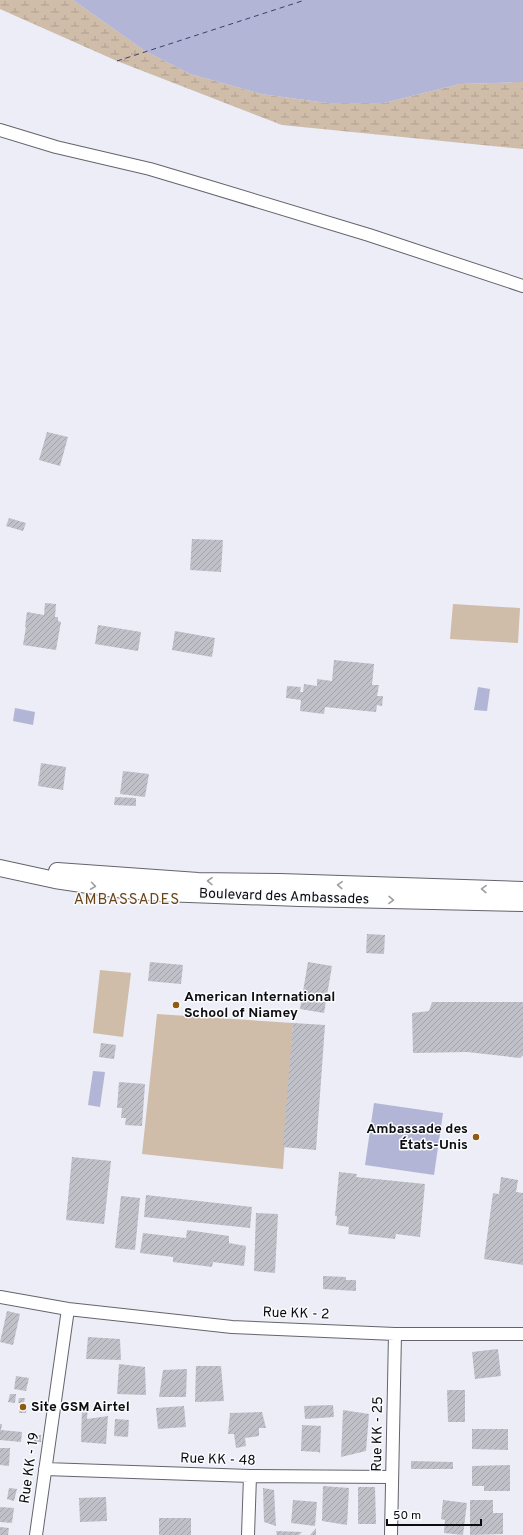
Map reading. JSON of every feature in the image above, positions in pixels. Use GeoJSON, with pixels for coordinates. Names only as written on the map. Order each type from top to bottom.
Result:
{"type":"FeatureCollection","features":[{"type":"Feature","properties":{"kind":"main road","name":"Boulevard des Ambassades"},"geometry":{"type":"LineString","coordinates":[[0,867],[198,881],[280,882],[523,890]]}},
{"type":"Feature","properties":{"kind":"main road","name":"Boulevard des Ambassades"},"geometry":{"type":"LineString","coordinates":[[0,867],[55,880],[115,889],[162,893],[322,899],[523,903]]}},
{"type":"Feature","properties":{"kind":"street"},"geometry":{"type":"LineString","coordinates":[[0,130],[56,147],[150,169],[207,186],[369,235],[523,286]]}},
{"type":"Feature","properties":{"kind":"street","name":"Rue KK - 2"},"geometry":{"type":"LineString","coordinates":[[0,1297],[68,1310],[232,1327],[395,1334],[523,1334]]}},
{"type":"Feature","properties":{"kind":"street","name":"Rue KK - 19"},"geometry":{"type":"LineString","coordinates":[[36,1535],[68,1310]]}},
{"type":"Feature","properties":{"kind":"street","name":"Rue KK - 25"},"geometry":{"type":"LineString","coordinates":[[391,1535],[395,1334]]}},
{"type":"Feature","properties":{"kind":"street","name":"Rue KK - 48"},"geometry":{"type":"LineString","coordinates":[[45,1470],[250,1476],[391,1477]]}},
{"type":"Feature","properties":{"kind":"street"},"geometry":{"type":"LineString","coordinates":[[248,1535],[250,1476]]}},
{"type":"Feature","properties":{"kind":"green space"},"geometry":{"type":"Polygon","coordinates":[[[0,0],[73,0],[145,51],[190,74],[261,94],[327,103],[384,103],[460,84],[523,82],[523,149],[282,125],[117,61],[0,9],[0,0]]]}},
{"type":"Feature","properties":{"kind":"green space"},"geometry":{"type":"Polygon","coordinates":[[[453,604],[520,608],[518,643],[450,639],[453,604]]]}},
{"type":"Feature","properties":{"kind":"green space"},"geometry":{"type":"Polygon","coordinates":[[[100,970],[131,973],[123,1037],[93,1033],[100,970]]]}},
{"type":"Feature","properties":{"kind":"green space"},"geometry":{"type":"Polygon","coordinates":[[[157,1014],[293,1023],[283,1169],[142,1154],[157,1014]]]}},
{"type":"Feature","properties":{"kind":"water"},"geometry":{"type":"Polygon","coordinates":[[[73,0],[523,0],[523,82],[460,84],[384,103],[327,103],[261,94],[190,74],[145,51],[73,0]]]}},
{"type":"Feature","properties":{"kind":"water"},"geometry":{"type":"Polygon","coordinates":[[[478,687],[490,689],[487,711],[474,710],[478,687]]]}},
{"type":"Feature","properties":{"kind":"water"},"geometry":{"type":"Polygon","coordinates":[[[15,708],[35,712],[33,725],[13,721],[15,708]]]}},
{"type":"Feature","properties":{"kind":"water"},"geometry":{"type":"Polygon","coordinates":[[[93,1071],[105,1072],[100,1107],[88,1105],[93,1071]]]}},
{"type":"Feature","properties":{"kind":"water"},"geometry":{"type":"Polygon","coordinates":[[[374,1103],[443,1113],[434,1175],[365,1165],[374,1103]]]}},
{"type":"Feature","properties":{"kind":"building"},"geometry":{"type":"Polygon","coordinates":[[[47,432],[68,437],[60,466],[39,460],[47,432]]]}},
{"type":"Feature","properties":{"kind":"building"},"geometry":{"type":"Polygon","coordinates":[[[9,518],[26,523],[23,531],[6,526],[9,518]]]}},
{"type":"Feature","properties":{"kind":"building"},"geometry":{"type":"Polygon","coordinates":[[[192,539],[223,540],[221,572],[190,570],[192,539]]]}},
{"type":"Feature","properties":{"kind":"building"},"geometry":{"type":"Polygon","coordinates":[[[45,603],[56,604],[55,617],[58,617],[58,621],[61,622],[56,650],[23,645],[27,612],[44,615],[45,603]]]}},
{"type":"Feature","properties":{"kind":"building"},"geometry":{"type":"Polygon","coordinates":[[[98,625],[141,632],[138,651],[95,644],[98,625]]]}},
{"type":"Feature","properties":{"kind":"building"},"geometry":{"type":"Polygon","coordinates":[[[175,631],[215,638],[212,657],[172,650],[175,631]]]}},
{"type":"Feature","properties":{"kind":"building"},"geometry":{"type":"Polygon","coordinates":[[[334,660],[374,664],[372,685],[379,685],[377,696],[383,696],[382,706],[377,705],[376,712],[325,707],[324,714],[300,711],[301,700],[286,698],[287,686],[301,687],[300,692],[303,692],[304,684],[317,686],[317,679],[332,681],[334,660]]]}},
{"type":"Feature","properties":{"kind":"building"},"geometry":{"type":"Polygon","coordinates":[[[41,763],[66,767],[63,790],[38,786],[41,763]]]}},
{"type":"Feature","properties":{"kind":"building"},"geometry":{"type":"Polygon","coordinates":[[[123,771],[149,774],[145,797],[120,794],[123,771]]]}},
{"type":"Feature","properties":{"kind":"building"},"geometry":{"type":"Polygon","coordinates":[[[115,797],[136,798],[136,806],[114,805],[115,797]]]}},
{"type":"Feature","properties":{"kind":"building"},"geometry":{"type":"Polygon","coordinates":[[[367,934],[385,935],[384,954],[366,953],[367,934]]]}},
{"type":"Feature","properties":{"kind":"building"},"geometry":{"type":"Polygon","coordinates":[[[150,962],[183,965],[181,984],[148,981],[150,962]]]}},
{"type":"Feature","properties":{"kind":"building"},"geometry":{"type":"Polygon","coordinates":[[[308,962],[332,966],[324,1013],[300,1009],[308,962]]]}},
{"type":"Feature","properties":{"kind":"building"},"geometry":{"type":"Polygon","coordinates":[[[432,1002],[523,1002],[523,1055],[520,1058],[467,1052],[413,1053],[412,1013],[429,1011],[432,1002]]]}},
{"type":"Feature","properties":{"kind":"building"},"geometry":{"type":"Polygon","coordinates":[[[293,1023],[325,1025],[316,1150],[283,1147],[293,1023]]]}},
{"type":"Feature","properties":{"kind":"building"},"geometry":{"type":"Polygon","coordinates":[[[101,1043],[116,1045],[114,1059],[99,1057],[101,1043]]]}},
{"type":"Feature","properties":{"kind":"building"},"geometry":{"type":"Polygon","coordinates":[[[119,1082],[145,1084],[142,1126],[125,1125],[126,1118],[121,1118],[122,1108],[117,1108],[119,1082]]]}},
{"type":"Feature","properties":{"kind":"building"},"geometry":{"type":"Polygon","coordinates":[[[72,1157],[111,1161],[104,1224],[66,1220],[72,1157]]]}},
{"type":"Feature","properties":{"kind":"building"},"geometry":{"type":"Polygon","coordinates":[[[339,1172],[357,1174],[356,1177],[425,1184],[420,1237],[396,1234],[395,1239],[348,1234],[349,1227],[336,1225],[337,1216],[335,1216],[339,1172]]]}},
{"type":"Feature","properties":{"kind":"building"},"geometry":{"type":"Polygon","coordinates":[[[501,1177],[518,1180],[516,1192],[523,1193],[523,1265],[484,1259],[493,1193],[499,1194],[501,1177]]]}},
{"type":"Feature","properties":{"kind":"building"},"geometry":{"type":"Polygon","coordinates":[[[146,1195],[252,1207],[250,1228],[144,1217],[146,1195]]]}},
{"type":"Feature","properties":{"kind":"building"},"geometry":{"type":"Polygon","coordinates":[[[121,1196],[140,1198],[135,1250],[115,1248],[121,1196]]]}},
{"type":"Feature","properties":{"kind":"building"},"geometry":{"type":"Polygon","coordinates":[[[256,1213],[278,1214],[275,1273],[254,1271],[256,1213]]]}},
{"type":"Feature","properties":{"kind":"building"},"geometry":{"type":"Polygon","coordinates":[[[187,1230],[229,1236],[229,1243],[246,1246],[244,1266],[213,1262],[212,1267],[173,1262],[173,1257],[140,1253],[143,1233],[186,1238],[187,1230]]]}},
{"type":"Feature","properties":{"kind":"building"},"geometry":{"type":"Polygon","coordinates":[[[323,1276],[346,1277],[346,1280],[356,1280],[356,1291],[323,1289],[323,1276]]]}},
{"type":"Feature","properties":{"kind":"building"},"geometry":{"type":"Polygon","coordinates":[[[7,1311],[20,1314],[13,1345],[0,1342],[7,1311]]]}},
{"type":"Feature","properties":{"kind":"building"},"geometry":{"type":"Polygon","coordinates":[[[88,1337],[120,1339],[121,1360],[86,1359],[88,1337]]]}},
{"type":"Feature","properties":{"kind":"building"},"geometry":{"type":"Polygon","coordinates":[[[498,1349],[501,1376],[475,1379],[472,1352],[498,1349]]]}},
{"type":"Feature","properties":{"kind":"building"},"geometry":{"type":"Polygon","coordinates":[[[119,1364],[145,1367],[146,1395],[117,1394],[119,1364]]]}},
{"type":"Feature","properties":{"kind":"building"},"geometry":{"type":"Polygon","coordinates":[[[196,1366],[221,1366],[224,1401],[195,1402],[196,1366]]]}},
{"type":"Feature","properties":{"kind":"building"},"geometry":{"type":"Polygon","coordinates":[[[187,1369],[186,1397],[159,1397],[163,1370],[187,1369]]]}},
{"type":"Feature","properties":{"kind":"building"},"geometry":{"type":"Polygon","coordinates":[[[16,1376],[29,1378],[26,1391],[14,1389],[16,1376]]]}},
{"type":"Feature","properties":{"kind":"building"},"geometry":{"type":"Polygon","coordinates":[[[447,1390],[465,1390],[465,1422],[448,1422],[447,1390]]]}},
{"type":"Feature","properties":{"kind":"building"},"geometry":{"type":"Polygon","coordinates":[[[10,1394],[16,1394],[15,1403],[8,1402],[10,1394]]]}},
{"type":"Feature","properties":{"kind":"building"},"geometry":{"type":"Polygon","coordinates":[[[19,1398],[25,1398],[24,1403],[18,1403],[19,1398]]]}},
{"type":"Feature","properties":{"kind":"building"},"geometry":{"type":"Polygon","coordinates":[[[21,1404],[27,1405],[26,1413],[19,1413],[21,1404]]]}},
{"type":"Feature","properties":{"kind":"building"},"geometry":{"type":"Polygon","coordinates":[[[333,1405],[334,1417],[305,1419],[304,1406],[333,1405]]]}},
{"type":"Feature","properties":{"kind":"building"},"geometry":{"type":"Polygon","coordinates":[[[82,1406],[88,1406],[87,1419],[108,1416],[106,1444],[81,1442],[82,1406]]]}},
{"type":"Feature","properties":{"kind":"building"},"geometry":{"type":"Polygon","coordinates":[[[184,1406],[186,1427],[158,1429],[156,1408],[184,1406]]]}},
{"type":"Feature","properties":{"kind":"building"},"geometry":{"type":"Polygon","coordinates":[[[343,1410],[369,1414],[366,1451],[341,1457],[343,1410]]]}},
{"type":"Feature","properties":{"kind":"building"},"geometry":{"type":"Polygon","coordinates":[[[262,1412],[266,1428],[259,1428],[259,1436],[245,1438],[246,1446],[236,1448],[234,1434],[228,1434],[230,1413],[262,1412]]]}},
{"type":"Feature","properties":{"kind":"building"},"geometry":{"type":"Polygon","coordinates":[[[115,1419],[129,1420],[128,1437],[114,1436],[115,1419]]]}},
{"type":"Feature","properties":{"kind":"building"},"geometry":{"type":"Polygon","coordinates":[[[0,1424],[2,1424],[1,1430],[22,1432],[21,1442],[0,1440],[0,1424]]]}},
{"type":"Feature","properties":{"kind":"building"},"geometry":{"type":"Polygon","coordinates":[[[302,1425],[321,1426],[320,1454],[319,1452],[301,1451],[302,1425]]]}},
{"type":"Feature","properties":{"kind":"building"},"geometry":{"type":"Polygon","coordinates":[[[472,1429],[508,1429],[508,1450],[472,1449],[472,1429]]]}},
{"type":"Feature","properties":{"kind":"building"},"geometry":{"type":"Polygon","coordinates":[[[36,1435],[41,1435],[41,1442],[33,1442],[36,1435]]]}},
{"type":"Feature","properties":{"kind":"building"},"geometry":{"type":"Polygon","coordinates":[[[0,1448],[10,1448],[9,1466],[0,1465],[0,1448]]]}},
{"type":"Feature","properties":{"kind":"building"},"geometry":{"type":"Polygon","coordinates":[[[411,1461],[453,1462],[453,1469],[411,1469],[411,1461]]]}},
{"type":"Feature","properties":{"kind":"building"},"geometry":{"type":"Polygon","coordinates":[[[510,1465],[510,1491],[484,1491],[484,1486],[472,1486],[472,1466],[510,1465]]]}},
{"type":"Feature","properties":{"kind":"building"},"geometry":{"type":"Polygon","coordinates":[[[323,1486],[349,1488],[347,1525],[322,1521],[323,1486]]]}},
{"type":"Feature","properties":{"kind":"building"},"geometry":{"type":"Polygon","coordinates":[[[358,1487],[375,1487],[376,1524],[358,1524],[358,1487]]]}},
{"type":"Feature","properties":{"kind":"building"},"geometry":{"type":"Polygon","coordinates":[[[9,1488],[17,1489],[14,1501],[7,1499],[9,1488]]]}},
{"type":"Feature","properties":{"kind":"building"},"geometry":{"type":"Polygon","coordinates":[[[263,1488],[274,1490],[276,1526],[264,1522],[263,1488]]]}},
{"type":"Feature","properties":{"kind":"building"},"geometry":{"type":"Polygon","coordinates":[[[106,1497],[107,1521],[80,1522],[79,1498],[106,1497]]]}},
{"type":"Feature","properties":{"kind":"building"},"geometry":{"type":"Polygon","coordinates":[[[293,1500],[317,1502],[315,1526],[291,1523],[293,1500]]]}},
{"type":"Feature","properties":{"kind":"building"},"geometry":{"type":"Polygon","coordinates":[[[443,1500],[467,1503],[463,1535],[444,1533],[445,1520],[441,1519],[443,1500]]]}},
{"type":"Feature","properties":{"kind":"building"},"geometry":{"type":"Polygon","coordinates":[[[470,1500],[493,1500],[493,1513],[503,1513],[503,1534],[470,1535],[470,1500]]]}},
{"type":"Feature","properties":{"kind":"building"},"geometry":{"type":"Polygon","coordinates":[[[0,1507],[14,1508],[12,1523],[0,1522],[0,1507]]]}},
{"type":"Feature","properties":{"kind":"building"},"geometry":{"type":"Polygon","coordinates":[[[159,1518],[191,1518],[191,1535],[159,1535],[159,1518]]]}},
{"type":"Feature","properties":{"kind":"building"},"geometry":{"type":"Polygon","coordinates":[[[0,1527],[9,1528],[8,1535],[0,1535],[0,1527]]]}},
{"type":"Feature","properties":{"kind":"building"},"geometry":{"type":"Polygon","coordinates":[[[316,1528],[316,1535],[310,1535],[316,1528]]]}},
{"type":"Feature","properties":{"kind":"building"},"geometry":{"type":"Polygon","coordinates":[[[276,1531],[302,1532],[299,1535],[277,1535],[276,1531]]]}},
{"type":"Feature","properties":{"kind":"ferry route"},"geometry":{"type":"LineString","coordinates":[[117,61],[305,0]]}},
{"type":"Feature","properties":{"kind":"place","name":"American International School of Niamey"},"geometry":{"type":"Point","coordinates":[176,1005]}},
{"type":"Feature","properties":{"kind":"place","name":"Ambassade des États-Unis"},"geometry":{"type":"Point","coordinates":[476,1137]}},
{"type":"Feature","properties":{"kind":"place","name":"Site GSM Airtel"},"geometry":{"type":"Point","coordinates":[23,1407]}},
{"type":"Feature","properties":{"kind":"district","name":"AMBASSADES"},"geometry":{"type":"Point","coordinates":[127,900]}}]}
